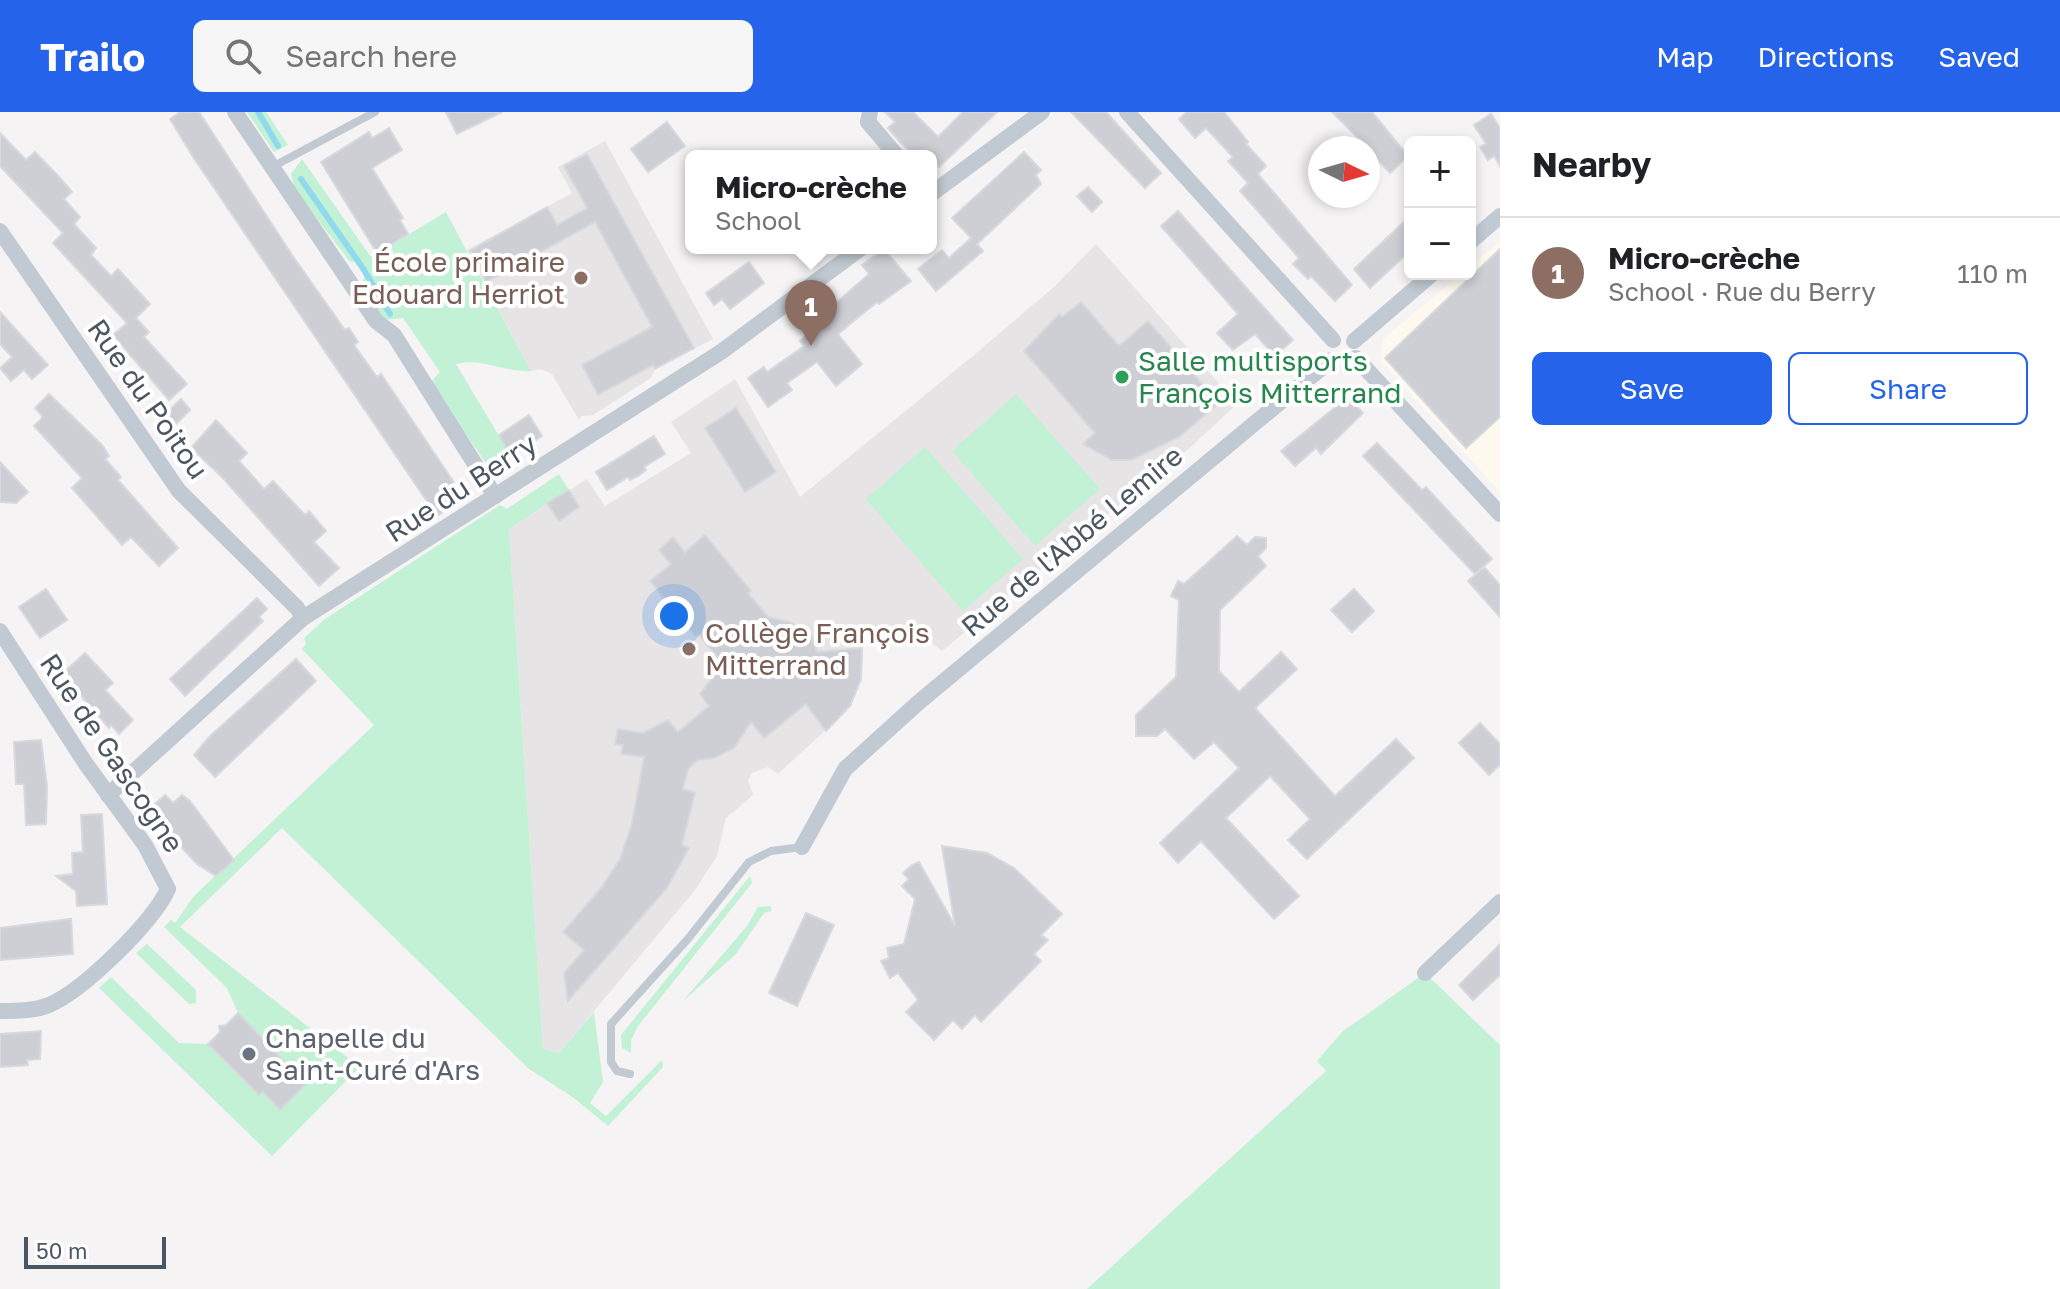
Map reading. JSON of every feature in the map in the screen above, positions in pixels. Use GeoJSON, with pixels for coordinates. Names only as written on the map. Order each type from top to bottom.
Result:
{"type":"FeatureCollection","features":[{"type":"Feature","properties":{"kind":"street"},"geometry":{"type":"LineString","coordinates":[[235,112],[376,321],[394,335],[495,496]]}},
{"type":"Feature","properties":{"kind":"street"},"geometry":{"type":"LineString","coordinates":[[870,112],[868,122],[892,150]]}},
{"type":"Feature","properties":{"kind":"street"},"geometry":{"type":"LineString","coordinates":[[937,190],[1042,112]]}},
{"type":"Feature","properties":{"kind":"street"},"geometry":{"type":"LineString","coordinates":[[1127,112],[1333,340]]}},
{"type":"Feature","properties":{"kind":"street"},"geometry":{"type":"LineString","coordinates":[[1476,237],[1499,219]]}},
{"type":"Feature","properties":{"kind":"street","name":"Rue du Poitou"},"geometry":{"type":"LineString","coordinates":[[0,231],[179,491],[297,608],[303,618]]}},
{"type":"Feature","properties":{"kind":"street","name":"Rue du Berry"},"geometry":{"type":"LineString","coordinates":[[108,795],[303,618],[721,352],[853,254]]}},
{"type":"Feature","properties":{"kind":"street"},"geometry":{"type":"LineString","coordinates":[[1354,341],[1425,280]]}},
{"type":"Feature","properties":{"kind":"street"},"geometry":{"type":"LineString","coordinates":[[1341,336],[1354,341],[1358,349],[1356,358],[1344,366],[1331,360],[1328,348],[1333,340],[1341,336]]}},
{"type":"Feature","properties":{"kind":"street"},"geometry":{"type":"LineString","coordinates":[[1356,358],[1500,514]]}},
{"type":"Feature","properties":{"kind":"street","name":"Rue de l'Abbé Lemire"},"geometry":{"type":"LineString","coordinates":[[802,847],[845,769],[866,749],[1331,360]]}},
{"type":"Feature","properties":{"kind":"street","name":"Rue de Gascogne"},"geometry":{"type":"LineString","coordinates":[[0,631],[108,795],[145,845],[168,889],[159,906],[118,949],[49,1004],[0,1011]]}},
{"type":"Feature","properties":{"kind":"street"},"geometry":{"type":"LineString","coordinates":[[1425,973],[1500,902]]}},
{"type":"Feature","properties":{"kind":"lane"},"geometry":{"type":"LineString","coordinates":[[274,166],[375,112]]}},
{"type":"Feature","properties":{"kind":"lane"},"geometry":{"type":"LineString","coordinates":[[630,1074],[617,1071],[611,1062],[611,1024],[687,940],[749,862],[771,851],[802,847]]}},
{"type":"Feature","properties":{"kind":"shaded area","name":"École primaire Edouard Herriot"},"geometry":{"type":"Polygon","coordinates":[[[605,141],[713,339],[655,369],[651,378],[593,415],[581,416],[579,420],[552,374],[540,369],[531,371],[467,250],[572,193],[558,167],[605,141]]]}},
{"type":"Feature","properties":{"kind":"shaded area"},"geometry":{"type":"Polygon","coordinates":[[[1500,241],[1500,492],[1381,362],[1383,339],[1454,280],[1476,280],[1476,261],[1500,241]]]}},
{"type":"Feature","properties":{"kind":"shaded area","name":"Collège François Mitterrand"},"geometry":{"type":"Polygon","coordinates":[[[1096,244],[1237,404],[1185,452],[1169,456],[1158,473],[942,651],[916,630],[860,640],[863,658],[861,679],[845,712],[778,774],[768,767],[752,773],[748,780],[753,795],[726,818],[717,856],[695,890],[559,1053],[543,1049],[509,529],[587,479],[605,506],[691,453],[671,422],[735,379],[800,497],[1055,286],[1096,244]]]}},
{"type":"Feature","properties":{"kind":"green space"},"geometry":{"type":"Polygon","coordinates":[[[247,112],[266,112],[288,145],[274,152],[247,112]]]}},
{"type":"Feature","properties":{"kind":"green space"},"geometry":{"type":"Polygon","coordinates":[[[302,159],[371,257],[446,212],[531,371],[475,362],[456,364],[511,456],[511,470],[500,476],[486,463],[430,383],[440,372],[403,318],[385,320],[360,286],[365,276],[356,261],[350,262],[296,191],[291,174],[302,159]]]}},
{"type":"Feature","properties":{"kind":"green space"},"geometry":{"type":"Polygon","coordinates":[[[1016,394],[1100,489],[1035,546],[952,451],[1016,394]]]}},
{"type":"Feature","properties":{"kind":"green space"},"geometry":{"type":"Polygon","coordinates":[[[925,447],[1023,559],[963,611],[866,499],[925,447]]]}},
{"type":"Feature","properties":{"kind":"green space"},"geometry":{"type":"Polygon","coordinates":[[[559,474],[569,490],[509,529],[543,1049],[559,1053],[594,1012],[603,1082],[590,1103],[606,1116],[662,1060],[663,1067],[608,1126],[574,1098],[529,1069],[282,828],[180,927],[360,1067],[272,1156],[99,988],[111,977],[179,1043],[208,1044],[259,1095],[263,1092],[280,1110],[305,1085],[238,1013],[227,988],[164,927],[171,920],[175,923],[194,896],[374,725],[302,649],[306,644],[304,638],[325,619],[500,505],[507,509],[559,474]]]}},
{"type":"Feature","properties":{"kind":"green space"},"geometry":{"type":"Polygon","coordinates":[[[750,876],[752,883],[638,1026],[631,1040],[631,1053],[622,1048],[621,1035],[750,876]]]}},
{"type":"Feature","properties":{"kind":"green space"},"geometry":{"type":"Polygon","coordinates":[[[770,906],[772,911],[764,913],[736,954],[682,1002],[747,926],[758,907],[770,906]]]}},
{"type":"Feature","properties":{"kind":"green space"},"geometry":{"type":"Polygon","coordinates":[[[147,944],[196,990],[196,1003],[189,1004],[136,953],[147,944]]]}},
{"type":"Feature","properties":{"kind":"green space"},"geometry":{"type":"Polygon","coordinates":[[[1425,973],[1500,1045],[1500,1289],[1087,1289],[1326,1071],[1317,1061],[1342,1032],[1425,973]]]}},
{"type":"Feature","properties":{"kind":"building"},"geometry":{"type":"Polygon","coordinates":[[[180,112],[199,112],[292,255],[345,330],[349,328],[358,342],[354,345],[377,377],[381,374],[459,490],[455,492],[460,500],[437,516],[193,157],[170,119],[180,112]]]}},
{"type":"Feature","properties":{"kind":"building"},"geometry":{"type":"Polygon","coordinates":[[[446,112],[502,112],[457,134],[446,112]]]}},
{"type":"Feature","properties":{"kind":"building"},"geometry":{"type":"Polygon","coordinates":[[[885,112],[913,112],[938,137],[963,112],[997,112],[939,167],[937,150],[909,150],[888,128],[895,122],[885,112]]]}},
{"type":"Feature","properties":{"kind":"building"},"geometry":{"type":"Polygon","coordinates":[[[1071,112],[1106,112],[1161,173],[1145,188],[1071,112]]]}},
{"type":"Feature","properties":{"kind":"building"},"geometry":{"type":"Polygon","coordinates":[[[1187,112],[1224,112],[1248,142],[1246,144],[1266,166],[1258,174],[1352,285],[1335,301],[1311,276],[1308,279],[1293,264],[1299,258],[1240,191],[1248,183],[1228,161],[1233,157],[1206,128],[1195,138],[1179,119],[1187,112]]]}},
{"type":"Feature","properties":{"kind":"building"},"geometry":{"type":"Polygon","coordinates":[[[1332,112],[1372,112],[1404,151],[1404,160],[1390,173],[1380,162],[1380,136],[1356,136],[1332,112]]]}},
{"type":"Feature","properties":{"kind":"building"},"geometry":{"type":"Polygon","coordinates":[[[1491,114],[1500,128],[1500,166],[1494,156],[1488,160],[1480,147],[1486,144],[1474,125],[1491,114]]]}},
{"type":"Feature","properties":{"kind":"building"},"geometry":{"type":"Polygon","coordinates":[[[667,122],[685,146],[648,172],[631,149],[667,122]]]}},
{"type":"Feature","properties":{"kind":"building"},"geometry":{"type":"Polygon","coordinates":[[[389,128],[402,150],[372,168],[403,218],[400,220],[408,234],[377,253],[321,162],[369,132],[372,138],[389,128]]]}},
{"type":"Feature","properties":{"kind":"building"},"geometry":{"type":"Polygon","coordinates":[[[0,133],[26,160],[35,152],[60,178],[72,192],[64,199],[80,217],[74,224],[96,248],[91,255],[111,276],[118,269],[150,304],[136,318],[149,332],[144,337],[187,384],[169,400],[113,335],[127,323],[53,243],[63,233],[0,166],[0,133]]]}},
{"type":"Feature","properties":{"kind":"building"},"geometry":{"type":"Polygon","coordinates":[[[1024,152],[1041,170],[1036,175],[1041,184],[977,244],[983,251],[936,291],[918,269],[942,250],[949,258],[971,238],[952,218],[1024,152]]]}},
{"type":"Feature","properties":{"kind":"building"},"geometry":{"type":"Polygon","coordinates":[[[587,154],[694,348],[655,369],[653,365],[598,395],[582,365],[652,327],[595,222],[486,282],[470,251],[547,207],[557,225],[587,208],[564,166],[587,154]]]}},
{"type":"Feature","properties":{"kind":"building"},"geometry":{"type":"Polygon","coordinates":[[[1088,187],[1102,202],[1092,212],[1077,196],[1088,187]]]}},
{"type":"Feature","properties":{"kind":"building"},"geometry":{"type":"Polygon","coordinates":[[[1178,211],[1293,340],[1275,356],[1255,334],[1233,350],[1217,333],[1238,314],[1161,226],[1178,211]]]}},
{"type":"Feature","properties":{"kind":"building"},"geometry":{"type":"Polygon","coordinates":[[[1404,222],[1404,257],[1370,288],[1354,269],[1404,222]]]}},
{"type":"Feature","properties":{"kind":"building"},"geometry":{"type":"Polygon","coordinates":[[[1500,249],[1500,417],[1466,448],[1385,358],[1467,280],[1476,280],[1476,272],[1500,249]]]}},
{"type":"Feature","properties":{"kind":"building"},"geometry":{"type":"Polygon","coordinates":[[[877,254],[888,254],[911,281],[879,304],[877,302],[838,334],[862,364],[836,386],[817,362],[787,383],[792,390],[768,407],[748,378],[764,367],[767,372],[804,346],[800,341],[826,320],[822,315],[869,274],[862,265],[877,254]]]}},
{"type":"Feature","properties":{"kind":"building"},"geometry":{"type":"Polygon","coordinates":[[[749,262],[764,283],[730,309],[722,299],[714,305],[706,293],[749,262]]]}},
{"type":"Feature","properties":{"kind":"building","name":"Salle multisports François Mitterrand"},"geometry":{"type":"Polygon","coordinates":[[[1081,302],[1119,346],[1148,321],[1219,403],[1179,437],[1131,460],[1112,460],[1083,444],[1095,433],[1024,351],[1059,314],[1062,317],[1081,302]]]}},
{"type":"Feature","properties":{"kind":"building"},"geometry":{"type":"Polygon","coordinates":[[[0,312],[48,365],[32,379],[24,370],[11,381],[0,368],[12,357],[0,344],[0,312]]]}},
{"type":"Feature","properties":{"kind":"building"},"geometry":{"type":"Polygon","coordinates":[[[49,394],[102,445],[109,456],[105,459],[121,477],[118,480],[178,548],[159,566],[131,537],[122,545],[72,488],[82,478],[34,426],[43,417],[35,408],[49,394]]]}},
{"type":"Feature","properties":{"kind":"building"},"geometry":{"type":"Polygon","coordinates":[[[1348,397],[1363,413],[1321,454],[1316,448],[1295,466],[1281,451],[1348,397]]]}},
{"type":"Feature","properties":{"kind":"building"},"geometry":{"type":"Polygon","coordinates":[[[181,399],[190,410],[172,428],[162,417],[181,399]]]}},
{"type":"Feature","properties":{"kind":"building"},"geometry":{"type":"Polygon","coordinates":[[[736,408],[776,472],[745,492],[705,428],[736,408]]]}},
{"type":"Feature","properties":{"kind":"building"},"geometry":{"type":"Polygon","coordinates":[[[529,415],[542,436],[511,456],[499,435],[529,415]]]}},
{"type":"Feature","properties":{"kind":"building"},"geometry":{"type":"Polygon","coordinates":[[[216,420],[247,453],[239,461],[264,489],[273,481],[305,515],[309,511],[326,531],[314,542],[339,568],[319,586],[222,477],[191,448],[216,420]]]}},
{"type":"Feature","properties":{"kind":"building"},"geometry":{"type":"Polygon","coordinates":[[[654,436],[665,454],[644,467],[646,470],[638,476],[630,480],[628,477],[607,490],[596,472],[654,436]]]}},
{"type":"Feature","properties":{"kind":"building"},"geometry":{"type":"Polygon","coordinates":[[[1377,443],[1422,490],[1426,487],[1492,559],[1475,574],[1363,456],[1377,443]]]}},
{"type":"Feature","properties":{"kind":"building"},"geometry":{"type":"Polygon","coordinates":[[[0,462],[28,492],[16,503],[0,502],[0,462]]]}},
{"type":"Feature","properties":{"kind":"building"},"geometry":{"type":"Polygon","coordinates":[[[569,490],[579,507],[559,521],[547,503],[569,490]]]}},
{"type":"Feature","properties":{"kind":"building"},"geometry":{"type":"Polygon","coordinates":[[[705,535],[768,617],[790,622],[811,635],[817,652],[862,648],[861,679],[850,706],[826,731],[806,704],[764,738],[751,722],[734,748],[714,758],[698,760],[688,769],[683,789],[695,793],[682,845],[689,848],[667,888],[568,1001],[564,973],[584,950],[563,932],[602,887],[620,859],[632,823],[644,757],[621,754],[623,745],[615,744],[618,729],[643,733],[668,720],[678,732],[709,706],[700,694],[723,664],[698,634],[695,636],[650,581],[671,564],[659,550],[673,537],[685,552],[705,535]]]}},
{"type":"Feature","properties":{"kind":"building"},"geometry":{"type":"Polygon","coordinates":[[[1237,536],[1247,545],[1255,537],[1266,538],[1266,548],[1258,556],[1266,566],[1220,610],[1219,671],[1239,692],[1281,652],[1297,669],[1255,708],[1335,796],[1396,739],[1414,758],[1307,859],[1288,840],[1310,819],[1270,776],[1226,818],[1299,896],[1274,919],[1201,841],[1178,863],[1160,843],[1239,768],[1214,742],[1194,759],[1165,729],[1157,736],[1136,736],[1136,715],[1176,677],[1179,600],[1171,596],[1178,581],[1184,584],[1237,536]]]}},
{"type":"Feature","properties":{"kind":"building"},"geometry":{"type":"Polygon","coordinates":[[[1484,567],[1500,585],[1500,617],[1468,581],[1484,567]]]}},
{"type":"Feature","properties":{"kind":"building"},"geometry":{"type":"Polygon","coordinates":[[[46,589],[67,620],[40,638],[19,607],[46,589]]]}},
{"type":"Feature","properties":{"kind":"building"},"geometry":{"type":"Polygon","coordinates":[[[1354,589],[1374,611],[1352,632],[1331,610],[1354,589]]]}},
{"type":"Feature","properties":{"kind":"building"},"geometry":{"type":"Polygon","coordinates":[[[257,598],[267,609],[259,617],[263,621],[185,696],[170,679],[257,598]]]}},
{"type":"Feature","properties":{"kind":"building"},"geometry":{"type":"Polygon","coordinates":[[[85,653],[113,683],[105,690],[133,720],[119,734],[111,725],[109,728],[62,674],[85,653]]]}},
{"type":"Feature","properties":{"kind":"building"},"geometry":{"type":"Polygon","coordinates":[[[296,659],[316,681],[215,777],[194,755],[209,737],[296,659]]]}},
{"type":"Feature","properties":{"kind":"building"},"geometry":{"type":"Polygon","coordinates":[[[1480,723],[1500,744],[1500,765],[1489,775],[1459,743],[1480,723]]]}},
{"type":"Feature","properties":{"kind":"building"},"geometry":{"type":"Polygon","coordinates":[[[41,740],[47,786],[46,824],[26,825],[24,784],[16,784],[14,742],[41,740]]]}},
{"type":"Feature","properties":{"kind":"building"},"geometry":{"type":"Polygon","coordinates":[[[165,795],[173,803],[182,795],[190,801],[234,860],[216,876],[197,864],[149,809],[165,795]]]}},
{"type":"Feature","properties":{"kind":"building"},"geometry":{"type":"Polygon","coordinates":[[[102,814],[107,904],[77,906],[76,891],[56,876],[73,874],[72,853],[83,852],[81,815],[102,814]]]}},
{"type":"Feature","properties":{"kind":"building"},"geometry":{"type":"Polygon","coordinates":[[[942,846],[987,853],[1014,868],[1062,914],[1041,935],[1048,940],[1034,954],[1041,961],[981,1022],[975,1015],[962,1029],[953,1020],[934,1040],[906,1012],[918,1000],[898,973],[890,978],[881,961],[889,958],[887,948],[904,944],[915,899],[902,886],[909,879],[903,873],[912,865],[919,862],[955,926],[942,846]]]}},
{"type":"Feature","properties":{"kind":"building"},"geometry":{"type":"Polygon","coordinates":[[[806,913],[834,925],[797,1006],[769,993],[806,913]]]}},
{"type":"Feature","properties":{"kind":"building"},"geometry":{"type":"Polygon","coordinates":[[[71,919],[73,954],[0,960],[0,928],[71,919]]]}},
{"type":"Feature","properties":{"kind":"building"},"geometry":{"type":"Polygon","coordinates":[[[1500,944],[1500,975],[1473,1000],[1459,985],[1500,944]]]}},
{"type":"Feature","properties":{"kind":"building","name":"Chapelle du Saint-Curé d'Ars"},"geometry":{"type":"Polygon","coordinates":[[[238,1013],[306,1084],[280,1110],[263,1092],[259,1095],[208,1044],[220,1032],[219,1026],[226,1025],[238,1013]]]}},
{"type":"Feature","properties":{"kind":"building"},"geometry":{"type":"Polygon","coordinates":[[[41,1031],[40,1059],[27,1060],[28,1065],[0,1067],[0,1034],[41,1031]]]}},
{"type":"Feature","properties":{"kind":"waterway"},"geometry":{"type":"LineString","coordinates":[[258,112],[278,146]]}},
{"type":"Feature","properties":{"kind":"waterway"},"geometry":{"type":"LineString","coordinates":[[301,179],[364,270],[390,314]]}},
{"type":"Feature","properties":{"kind":"place","name":"École primaire Edouard Herriot"},"geometry":{"type":"Point","coordinates":[581,278]}},
{"type":"Feature","properties":{"kind":"place","name":"Micro-crèche"},"geometry":{"type":"Point","coordinates":[811,346]}},
{"type":"Feature","properties":{"kind":"place","name":"Salle multisports François Mitterrand"},"geometry":{"type":"Point","coordinates":[1122,377]}},
{"type":"Feature","properties":{"kind":"place","name":"Collège François Mitterrand"},"geometry":{"type":"Point","coordinates":[689,649]}},
{"type":"Feature","properties":{"kind":"place","name":"Chapelle du Saint-Curé d'Ars"},"geometry":{"type":"Point","coordinates":[249,1054]}}]}
